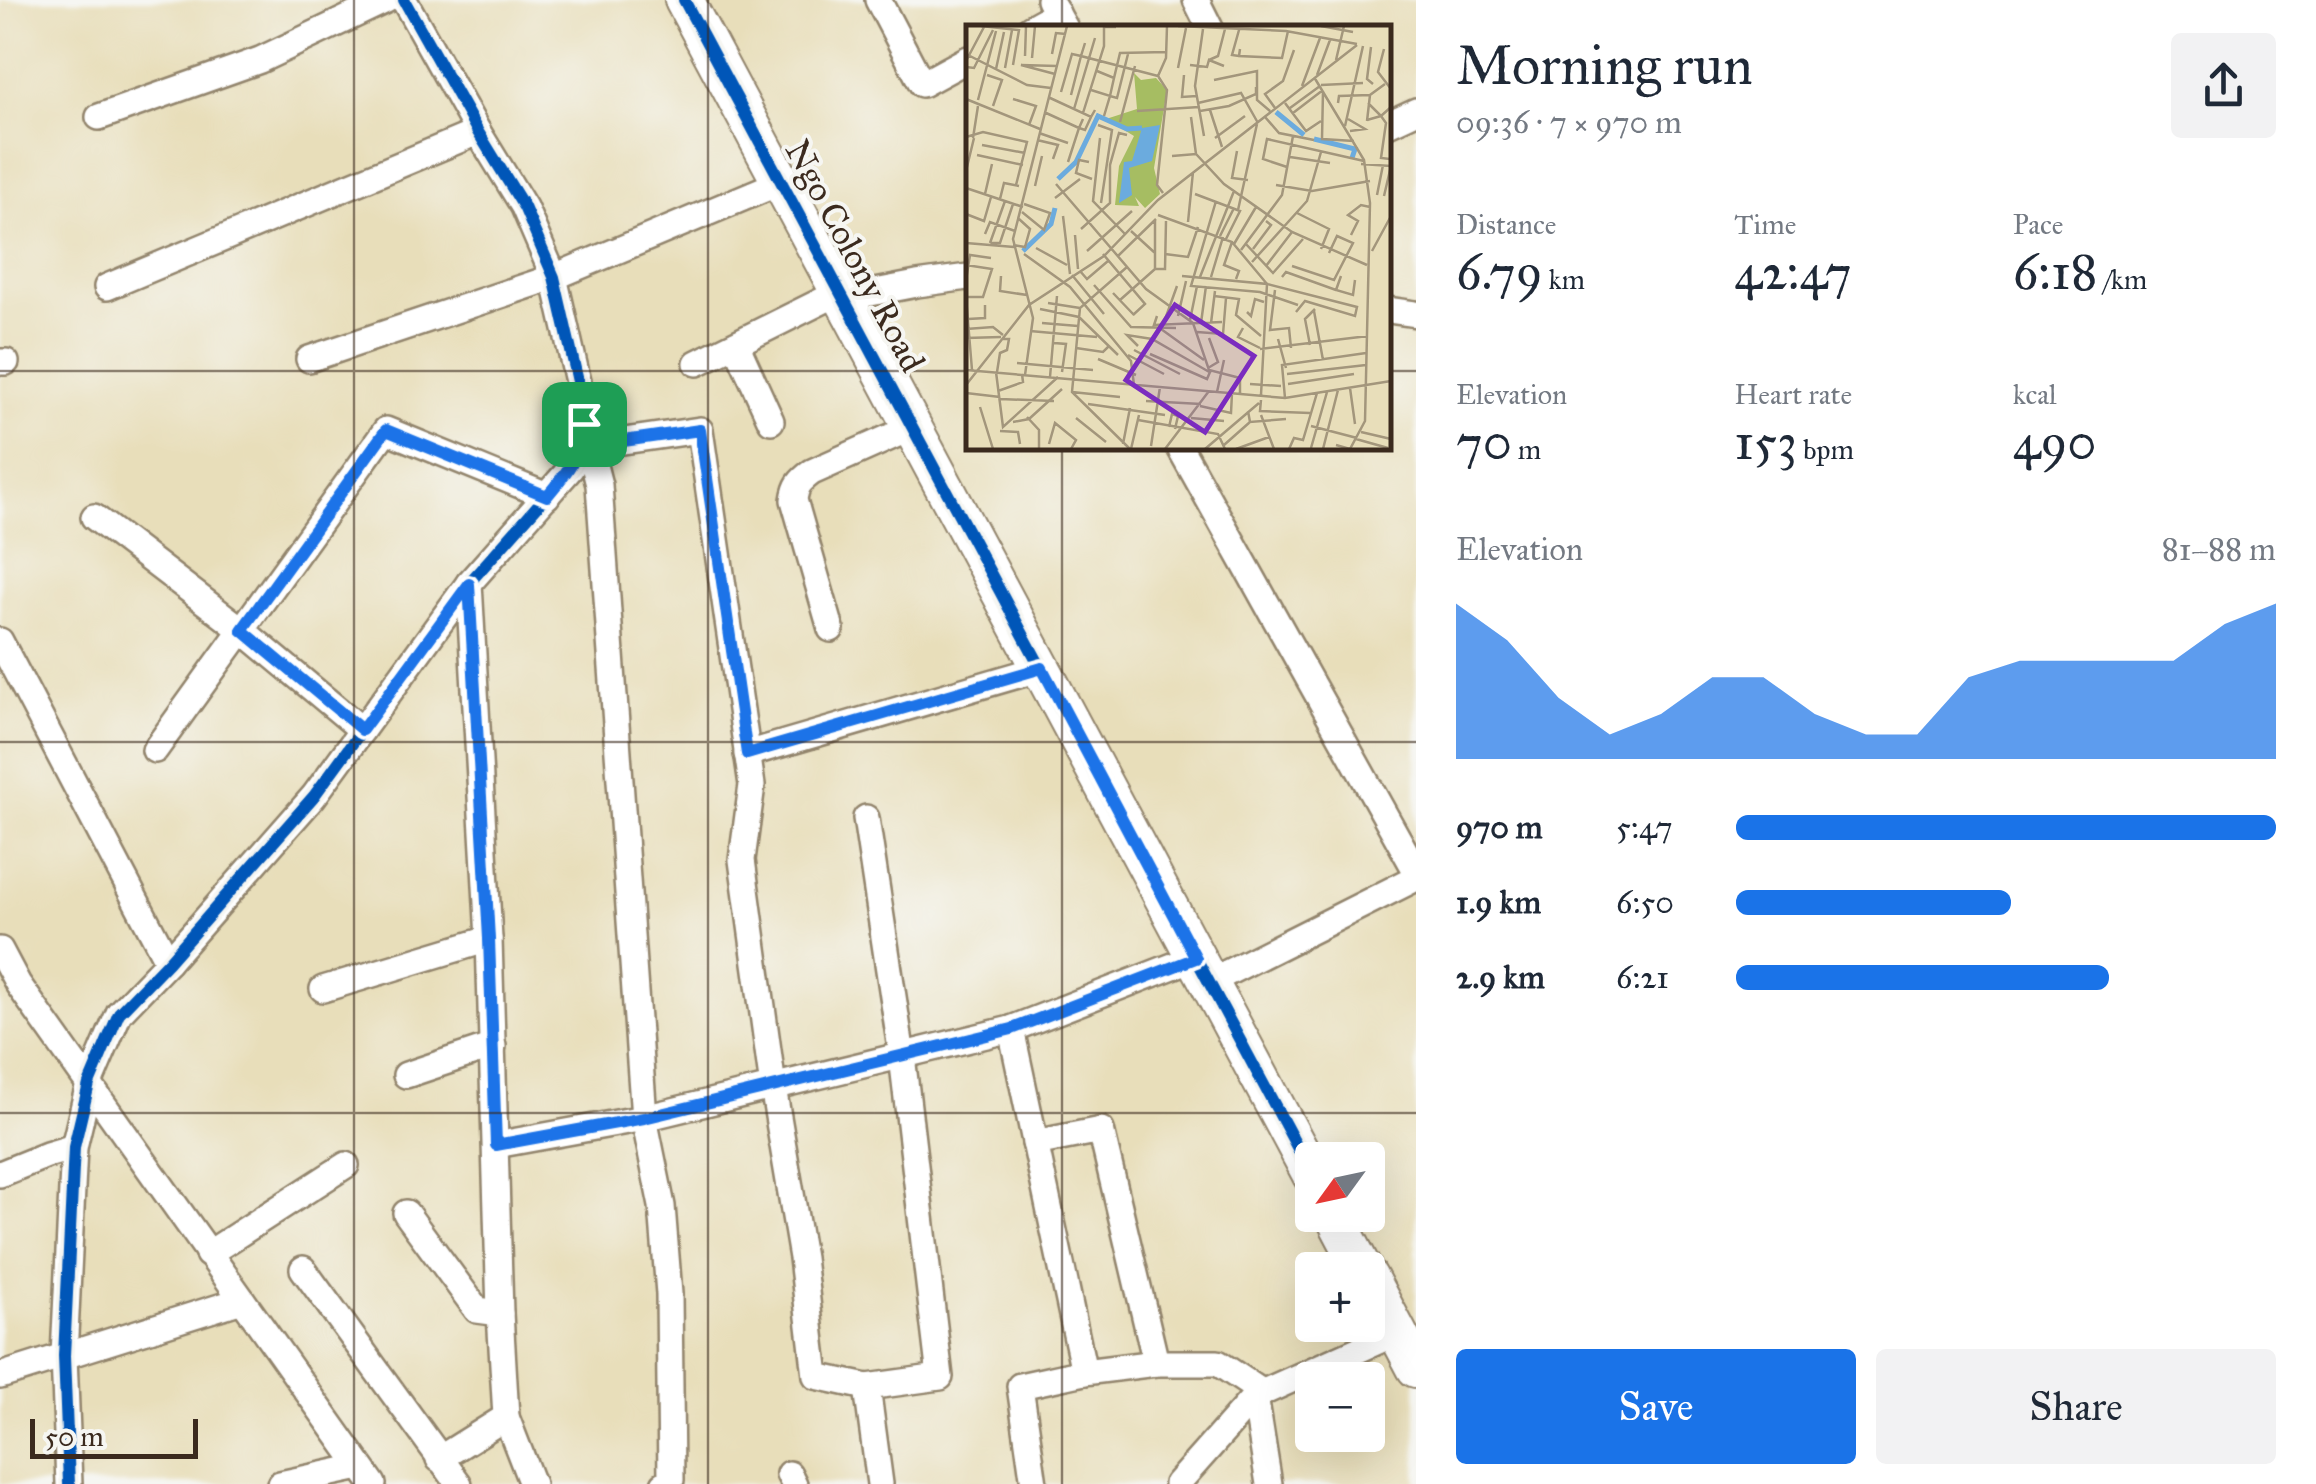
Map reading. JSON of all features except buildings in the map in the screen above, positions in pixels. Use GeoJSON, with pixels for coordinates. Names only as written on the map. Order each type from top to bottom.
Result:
{"type":"FeatureCollection","features":[{"type":"Feature","properties":{"kind":"street"},"geometry":{"type":"LineString","coordinates":[[99,117],[260,60],[386,0]]}},
{"type":"Feature","properties":{"kind":"street"},"geometry":{"type":"LineString","coordinates":[[404,0],[524,207],[554,277],[599,485],[644,1118],[662,1206],[669,1294],[671,1480],[664,1484]]}},
{"type":"Feature","properties":{"kind":"street","name":"Ngo Colony Road"},"geometry":{"type":"LineString","coordinates":[[684,0],[1295,1143]]}},
{"type":"Feature","properties":{"kind":"street"},"geometry":{"type":"LineString","coordinates":[[878,0],[922,84],[966,60]]}},
{"type":"Feature","properties":{"kind":"street"},"geometry":{"type":"LineString","coordinates":[[1196,0],[1208,25]]}},
{"type":"Feature","properties":{"kind":"street"},"geometry":{"type":"LineString","coordinates":[[1391,123],[1416,111]]}},
{"type":"Feature","properties":{"kind":"street"},"geometry":{"type":"LineString","coordinates":[[108,287],[478,132]]}},
{"type":"Feature","properties":{"kind":"street"},"geometry":{"type":"LineString","coordinates":[[309,359],[554,277],[781,182]]}},
{"type":"Feature","properties":{"kind":"street"},"geometry":{"type":"LineString","coordinates":[[697,364],[842,295],[966,278]]}},
{"type":"Feature","properties":{"kind":"street"},"geometry":{"type":"LineString","coordinates":[[1391,310],[1416,314]]}},
{"type":"Feature","properties":{"kind":"street"},"geometry":{"type":"LineString","coordinates":[[736,344],[772,421]]}},
{"type":"Feature","properties":{"kind":"street"},"geometry":{"type":"LineString","coordinates":[[830,629],[794,500],[799,481],[913,427]]}},
{"type":"Feature","properties":{"kind":"street"},"geometry":{"type":"LineString","coordinates":[[155,750],[386,430],[547,496]]}},
{"type":"Feature","properties":{"kind":"street"},"geometry":{"type":"LineString","coordinates":[[586,435],[700,430],[752,785],[742,860],[816,1376],[867,1387],[940,1377],[902,1056],[866,818]]}},
{"type":"Feature","properties":{"kind":"street"},"geometry":{"type":"LineString","coordinates":[[69,1484],[64,1356],[74,1148],[89,1084],[118,1013],[314,796],[469,584],[570,468],[586,435]]}},
{"type":"Feature","properties":{"kind":"street"},"geometry":{"type":"LineString","coordinates":[[496,1145],[644,1118],[1012,1029],[1203,970],[1416,874],[1181,450]]}},
{"type":"Feature","properties":{"kind":"street"},"geometry":{"type":"LineString","coordinates":[[94,517],[242,630],[362,730]]}},
{"type":"Feature","properties":{"kind":"street"},"geometry":{"type":"LineString","coordinates":[[469,584],[489,939],[506,1417],[532,1484]]}},
{"type":"Feature","properties":{"kind":"street"},"geometry":{"type":"LineString","coordinates":[[0,641],[168,962]]}},
{"type":"Feature","properties":{"kind":"street"},"geometry":{"type":"LineString","coordinates":[[747,754],[1042,668]]}},
{"type":"Feature","properties":{"kind":"street"},"geometry":{"type":"LineString","coordinates":[[322,989],[489,939]]}},
{"type":"Feature","properties":{"kind":"street"},"geometry":{"type":"LineString","coordinates":[[0,950],[9,988],[89,1084],[366,1475],[280,1484]]}},
{"type":"Feature","properties":{"kind":"street"},"geometry":{"type":"LineString","coordinates":[[1012,1029],[1084,1372]]}},
{"type":"Feature","properties":{"kind":"street"},"geometry":{"type":"LineString","coordinates":[[406,1075],[493,1046]]}},
{"type":"Feature","properties":{"kind":"street"},"geometry":{"type":"LineString","coordinates":[[1036,1143],[1101,1130],[1156,1364]]}},
{"type":"Feature","properties":{"kind":"street"},"geometry":{"type":"LineString","coordinates":[[0,1174],[47,1154],[74,1148]]}},
{"type":"Feature","properties":{"kind":"street"},"geometry":{"type":"LineString","coordinates":[[208,1254],[346,1165]]}},
{"type":"Feature","properties":{"kind":"street"},"geometry":{"type":"LineString","coordinates":[[406,1214],[477,1310],[500,1313]]}},
{"type":"Feature","properties":{"kind":"street"},"geometry":{"type":"LineString","coordinates":[[303,1269],[459,1484]]}},
{"type":"Feature","properties":{"kind":"street"},"geometry":{"type":"LineString","coordinates":[[0,1376],[242,1300]]}},
{"type":"Feature","properties":{"kind":"street"},"geometry":{"type":"LineString","coordinates":[[1385,1308],[1416,1368]]}},
{"type":"Feature","properties":{"kind":"street"},"geometry":{"type":"LineString","coordinates":[[1177,1484],[1259,1395],[1398,1332]]}},
{"type":"Feature","properties":{"kind":"street"},"geometry":{"type":"LineString","coordinates":[[1034,1484],[1020,1386],[1084,1372],[1156,1364],[1218,1363],[1259,1395],[1268,1484]]}},
{"type":"Feature","properties":{"kind":"street"},"geometry":{"type":"LineString","coordinates":[[867,1387],[880,1484]]}},
{"type":"Feature","properties":{"kind":"street"},"geometry":{"type":"LineString","coordinates":[[440,1459],[506,1417]]}},
{"type":"Feature","properties":{"kind":"cycle path"},"geometry":{"type":"LineString","coordinates":[[69,1484],[64,1356],[74,1147],[89,1084],[119,1013],[314,796],[469,583],[571,468],[584,424],[554,277],[524,207],[404,0]]}},
{"type":"Feature","properties":{"kind":"cycle path"},"geometry":{"type":"LineString","coordinates":[[684,0],[1295,1143]]}},
{"type":"Feature","properties":{"kind":"route"},"geometry":{"type":"LineString","coordinates":[[584,424],[589,446],[700,430],[747,754],[1042,668],[1196,958],[1012,1029],[644,1118],[496,1145],[469,584],[362,730],[242,630],[386,430],[547,496],[570,468],[584,424]]}}]}
